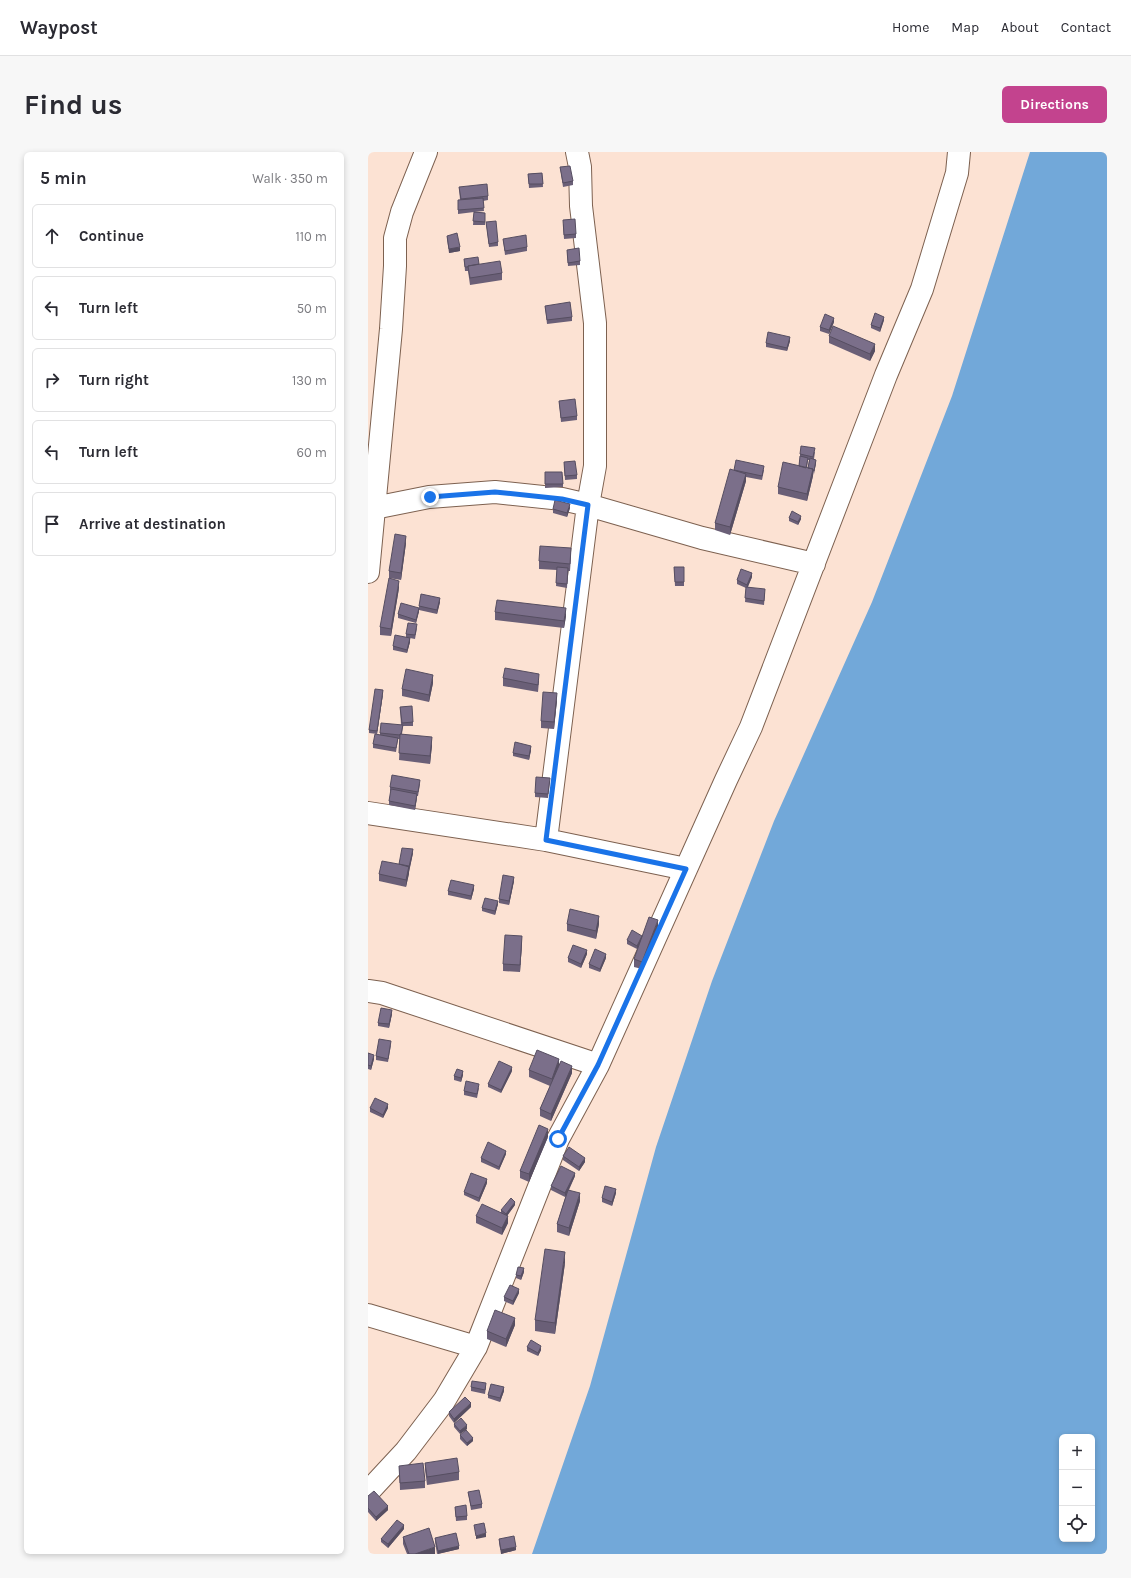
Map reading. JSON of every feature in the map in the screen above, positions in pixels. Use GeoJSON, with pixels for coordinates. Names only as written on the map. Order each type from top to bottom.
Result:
{"type":"FeatureCollection","features":[{"type":"Feature","properties":{"kind":"street"},"geometry":{"type":"LineString","coordinates":[[368,572],[391,329],[395,266],[395,238],[402,212],[426,152]]}},
{"type":"Feature","properties":{"kind":"street"},"geometry":{"type":"LineString","coordinates":[[546,840],[588,505],[595,466],[595,322],[581,206],[580,167],[577,152]]}},
{"type":"Feature","properties":{"kind":"street"},"geometry":{"type":"LineString","coordinates":[[368,1492],[406,1451],[444,1401],[476,1347],[558,1139],[598,1065],[751,727],[886,375],[922,289],[957,173],[959,152]]}},
{"type":"Feature","properties":{"kind":"street"},"geometry":{"type":"LineString","coordinates":[[374,508],[430,497],[495,492],[562,499],[702,538],[814,564]]}},
{"type":"Feature","properties":{"kind":"street"},"geometry":{"type":"LineString","coordinates":[[368,813],[546,840],[686,869]]}},
{"type":"Feature","properties":{"kind":"street"},"geometry":{"type":"LineString","coordinates":[[368,991],[382,993],[598,1065]]}},
{"type":"Feature","properties":{"kind":"street"},"geometry":{"type":"LineString","coordinates":[[368,1315],[476,1347]]}},
{"type":"Feature","properties":{"kind":"water"},"geometry":{"type":"Polygon","coordinates":[[[1030,152],[1107,152],[1107,1554],[532,1554],[590,1386],[656,1147],[712,981],[774,821],[872,602],[952,396],[1030,152]]]}},
{"type":"Feature","properties":{"kind":"building"},"geometry":{"type":"Polygon","coordinates":[[[570,166],[573,181],[563,183],[560,167],[570,166]]]}},
{"type":"Feature","properties":{"kind":"building"},"geometry":{"type":"Polygon","coordinates":[[[542,173],[543,184],[529,184],[528,174],[542,173]]]}},
{"type":"Feature","properties":{"kind":"building"},"geometry":{"type":"Polygon","coordinates":[[[487,184],[488,196],[461,199],[459,187],[487,184]]]}},
{"type":"Feature","properties":{"kind":"building"},"geometry":{"type":"Polygon","coordinates":[[[483,198],[484,208],[458,210],[458,200],[483,198]]]}},
{"type":"Feature","properties":{"kind":"building"},"geometry":{"type":"Polygon","coordinates":[[[474,212],[485,213],[485,222],[473,221],[474,212]]]}},
{"type":"Feature","properties":{"kind":"building"},"geometry":{"type":"Polygon","coordinates":[[[575,219],[576,234],[564,235],[563,220],[575,219]]]}},
{"type":"Feature","properties":{"kind":"building"},"geometry":{"type":"Polygon","coordinates":[[[496,221],[498,242],[489,244],[486,222],[496,221]]]}},
{"type":"Feature","properties":{"kind":"building"},"geometry":{"type":"Polygon","coordinates":[[[457,233],[460,247],[449,249],[447,236],[457,233]]]}},
{"type":"Feature","properties":{"kind":"building"},"geometry":{"type":"Polygon","coordinates":[[[526,235],[527,247],[505,251],[503,239],[526,235]]]}},
{"type":"Feature","properties":{"kind":"building"},"geometry":{"type":"Polygon","coordinates":[[[579,248],[580,261],[568,263],[567,250],[579,248]]]}},
{"type":"Feature","properties":{"kind":"building"},"geometry":{"type":"Polygon","coordinates":[[[478,257],[479,264],[465,267],[464,259],[478,257]]]}},
{"type":"Feature","properties":{"kind":"building"},"geometry":{"type":"Polygon","coordinates":[[[500,261],[502,273],[470,278],[468,266],[500,261]]]}},
{"type":"Feature","properties":{"kind":"building"},"geometry":{"type":"Polygon","coordinates":[[[570,302],[572,317],[547,320],[545,306],[570,302]]]}},
{"type":"Feature","properties":{"kind":"building"},"geometry":{"type":"Polygon","coordinates":[[[875,313],[884,317],[880,328],[871,325],[875,313]]]}},
{"type":"Feature","properties":{"kind":"building"},"geometry":{"type":"Polygon","coordinates":[[[825,314],[834,318],[829,330],[820,327],[825,314]]]}},
{"type":"Feature","properties":{"kind":"building"},"geometry":{"type":"Polygon","coordinates":[[[833,326],[875,344],[870,354],[829,336],[833,326]]]}},
{"type":"Feature","properties":{"kind":"building"},"geometry":{"type":"Polygon","coordinates":[[[768,332],[790,337],[787,348],[766,343],[768,332]]]}},
{"type":"Feature","properties":{"kind":"building"},"geometry":{"type":"Polygon","coordinates":[[[575,399],[577,416],[561,418],[559,401],[575,399]]]}},
{"type":"Feature","properties":{"kind":"building"},"geometry":{"type":"Polygon","coordinates":[[[801,446],[815,448],[813,457],[800,454],[801,446]]]}},
{"type":"Feature","properties":{"kind":"building"},"geometry":{"type":"Polygon","coordinates":[[[800,456],[808,458],[806,468],[799,466],[800,456]]]}},
{"type":"Feature","properties":{"kind":"building"},"geometry":{"type":"Polygon","coordinates":[[[810,458],[816,460],[814,471],[813,469],[808,468],[810,458]]]}},
{"type":"Feature","properties":{"kind":"building"},"geometry":{"type":"Polygon","coordinates":[[[736,460],[764,466],[762,476],[734,470],[736,460]]]}},
{"type":"Feature","properties":{"kind":"building"},"geometry":{"type":"Polygon","coordinates":[[[575,461],[577,475],[565,476],[564,462],[575,461]]]}},
{"type":"Feature","properties":{"kind":"building"},"geometry":{"type":"Polygon","coordinates":[[[783,462],[813,469],[807,494],[778,487],[783,462]]]}},
{"type":"Feature","properties":{"kind":"building"},"geometry":{"type":"Polygon","coordinates":[[[730,469],[746,474],[730,527],[715,523],[730,469]]]}},
{"type":"Feature","properties":{"kind":"building"},"geometry":{"type":"Polygon","coordinates":[[[545,472],[562,472],[563,484],[545,484],[545,472]]]}},
{"type":"Feature","properties":{"kind":"building"},"geometry":{"type":"Polygon","coordinates":[[[555,500],[570,504],[567,513],[553,509],[555,500]]]}},
{"type":"Feature","properties":{"kind":"building"},"geometry":{"type":"Polygon","coordinates":[[[792,511],[801,516],[798,522],[789,518],[792,511]]]}},
{"type":"Feature","properties":{"kind":"building"},"geometry":{"type":"Polygon","coordinates":[[[395,534],[406,536],[401,573],[389,571],[395,534]]]}},
{"type":"Feature","properties":{"kind":"building"},"geometry":{"type":"Polygon","coordinates":[[[540,546],[571,548],[570,564],[539,561],[540,546]]]}},
{"type":"Feature","properties":{"kind":"building"},"geometry":{"type":"Polygon","coordinates":[[[557,567],[568,568],[567,584],[556,583],[557,567]]]}},
{"type":"Feature","properties":{"kind":"building"},"geometry":{"type":"Polygon","coordinates":[[[674,567],[684,567],[684,582],[675,582],[674,567]]]}},
{"type":"Feature","properties":{"kind":"building"},"geometry":{"type":"Polygon","coordinates":[[[741,569],[752,573],[747,585],[737,580],[741,569]]]}},
{"type":"Feature","properties":{"kind":"building"},"geometry":{"type":"Polygon","coordinates":[[[389,578],[399,581],[391,629],[380,627],[389,578]]]}},
{"type":"Feature","properties":{"kind":"building"},"geometry":{"type":"Polygon","coordinates":[[[746,587],[765,589],[764,601],[745,598],[746,587]]]}},
{"type":"Feature","properties":{"kind":"building"},"geometry":{"type":"Polygon","coordinates":[[[421,594],[440,598],[437,610],[419,606],[421,594]]]}},
{"type":"Feature","properties":{"kind":"building"},"geometry":{"type":"Polygon","coordinates":[[[497,600],[566,608],[564,621],[495,612],[497,600]]]}},
{"type":"Feature","properties":{"kind":"building"},"geometry":{"type":"Polygon","coordinates":[[[401,603],[419,608],[416,620],[398,614],[401,603]]]}},
{"type":"Feature","properties":{"kind":"building"},"geometry":{"type":"Polygon","coordinates":[[[408,623],[417,624],[415,635],[406,634],[408,623]]]}},
{"type":"Feature","properties":{"kind":"building"},"geometry":{"type":"Polygon","coordinates":[[[395,635],[410,638],[407,650],[393,646],[395,635]]]}},
{"type":"Feature","properties":{"kind":"building"},"geometry":{"type":"Polygon","coordinates":[[[505,668],[539,674],[538,685],[503,678],[505,668]]]}},
{"type":"Feature","properties":{"kind":"building"},"geometry":{"type":"Polygon","coordinates":[[[406,669],[433,675],[429,695],[402,689],[406,669]]]}},
{"type":"Feature","properties":{"kind":"building"},"geometry":{"type":"Polygon","coordinates":[[[375,689],[383,690],[377,731],[369,730],[375,689]]]}},
{"type":"Feature","properties":{"kind":"building"},"geometry":{"type":"Polygon","coordinates":[[[543,692],[557,693],[554,722],[541,721],[543,692]]]}},
{"type":"Feature","properties":{"kind":"building"},"geometry":{"type":"Polygon","coordinates":[[[412,706],[413,722],[402,723],[400,707],[412,706]]]}},
{"type":"Feature","properties":{"kind":"building"},"geometry":{"type":"Polygon","coordinates":[[[381,723],[403,725],[401,734],[380,733],[381,723]]]}},
{"type":"Feature","properties":{"kind":"building"},"geometry":{"type":"Polygon","coordinates":[[[375,734],[398,738],[396,748],[373,744],[375,734]]]}},
{"type":"Feature","properties":{"kind":"building"},"geometry":{"type":"Polygon","coordinates":[[[400,734],[432,737],[430,756],[399,753],[400,734]]]}},
{"type":"Feature","properties":{"kind":"building"},"geometry":{"type":"Polygon","coordinates":[[[515,742],[531,746],[529,756],[513,753],[515,742]]]}},
{"type":"Feature","properties":{"kind":"building"},"geometry":{"type":"Polygon","coordinates":[[[392,775],[420,780],[418,792],[390,787],[392,775]]]}},
{"type":"Feature","properties":{"kind":"building"},"geometry":{"type":"Polygon","coordinates":[[[536,777],[550,778],[548,794],[535,793],[536,777]]]}},
{"type":"Feature","properties":{"kind":"building"},"geometry":{"type":"Polygon","coordinates":[[[391,789],[417,794],[415,806],[389,801],[391,789]]]}},
{"type":"Feature","properties":{"kind":"building"},"geometry":{"type":"Polygon","coordinates":[[[402,848],[413,849],[409,867],[399,864],[402,848]]]}},
{"type":"Feature","properties":{"kind":"building"},"geometry":{"type":"Polygon","coordinates":[[[382,861],[409,866],[406,880],[379,874],[382,861]]]}},
{"type":"Feature","properties":{"kind":"building"},"geometry":{"type":"Polygon","coordinates":[[[503,875],[514,877],[509,901],[499,899],[503,875]]]}},
{"type":"Feature","properties":{"kind":"building"},"geometry":{"type":"Polygon","coordinates":[[[451,880],[474,885],[471,896],[448,891],[451,880]]]}},
{"type":"Feature","properties":{"kind":"building"},"geometry":{"type":"Polygon","coordinates":[[[485,898],[498,901],[495,911],[482,908],[485,898]]]}},
{"type":"Feature","properties":{"kind":"building"},"geometry":{"type":"Polygon","coordinates":[[[570,909],[599,916],[596,931],[567,924],[570,909]]]}},
{"type":"Feature","properties":{"kind":"building"},"geometry":{"type":"Polygon","coordinates":[[[649,917],[658,920],[642,962],[634,959],[649,917]]]}},
{"type":"Feature","properties":{"kind":"building"},"geometry":{"type":"Polygon","coordinates":[[[632,930],[642,936],[637,946],[627,940],[632,930]]]}},
{"type":"Feature","properties":{"kind":"building"},"geometry":{"type":"Polygon","coordinates":[[[505,935],[522,936],[520,965],[503,964],[505,935]]]}},
{"type":"Feature","properties":{"kind":"building"},"geometry":{"type":"Polygon","coordinates":[[[573,945],[587,950],[581,964],[568,958],[573,945]]]}},
{"type":"Feature","properties":{"kind":"building"},"geometry":{"type":"Polygon","coordinates":[[[595,949],[606,954],[600,969],[589,964],[595,949]]]}},
{"type":"Feature","properties":{"kind":"building"},"geometry":{"type":"Polygon","coordinates":[[[381,1008],[392,1010],[389,1024],[378,1023],[381,1008]]]}},
{"type":"Feature","properties":{"kind":"building"},"geometry":{"type":"Polygon","coordinates":[[[379,1039],[391,1041],[388,1059],[376,1056],[379,1039]]]}},
{"type":"Feature","properties":{"kind":"building"},"geometry":{"type":"Polygon","coordinates":[[[537,1050],[559,1059],[552,1079],[529,1070],[537,1050]]]}},
{"type":"Feature","properties":{"kind":"building"},"geometry":{"type":"Polygon","coordinates":[[[368,1053],[374,1055],[371,1066],[368,1065],[368,1053]]]}},
{"type":"Feature","properties":{"kind":"building"},"geometry":{"type":"Polygon","coordinates":[[[499,1061],[512,1067],[501,1090],[488,1084],[499,1061]]]}},
{"type":"Feature","properties":{"kind":"building"},"geometry":{"type":"Polygon","coordinates":[[[561,1061],[572,1066],[551,1114],[540,1109],[561,1061]]]}},
{"type":"Feature","properties":{"kind":"building"},"geometry":{"type":"Polygon","coordinates":[[[457,1069],[463,1071],[461,1078],[454,1076],[457,1069]]]}},
{"type":"Feature","properties":{"kind":"building"},"geometry":{"type":"Polygon","coordinates":[[[466,1081],[479,1084],[477,1094],[464,1091],[466,1081]]]}},
{"type":"Feature","properties":{"kind":"building"},"geometry":{"type":"Polygon","coordinates":[[[375,1098],[388,1104],[383,1115],[370,1108],[375,1098]]]}},
{"type":"Feature","properties":{"kind":"building"},"geometry":{"type":"Polygon","coordinates":[[[539,1125],[548,1129],[529,1174],[520,1171],[539,1125]]]}},
{"type":"Feature","properties":{"kind":"building"},"geometry":{"type":"Polygon","coordinates":[[[488,1142],[506,1151],[499,1167],[481,1158],[488,1142]]]}},
{"type":"Feature","properties":{"kind":"building"},"geometry":{"type":"Polygon","coordinates":[[[569,1147],[585,1158],[579,1167],[563,1156],[569,1147]]]}},
{"type":"Feature","properties":{"kind":"building"},"geometry":{"type":"Polygon","coordinates":[[[561,1166],[575,1173],[565,1193],[551,1186],[561,1166]]]}},
{"type":"Feature","properties":{"kind":"building"},"geometry":{"type":"Polygon","coordinates":[[[471,1173],[487,1179],[479,1198],[464,1192],[471,1173]]]}},
{"type":"Feature","properties":{"kind":"building"},"geometry":{"type":"Polygon","coordinates":[[[605,1186],[616,1189],[612,1202],[602,1198],[605,1186]]]}},
{"type":"Feature","properties":{"kind":"building"},"geometry":{"type":"Polygon","coordinates":[[[568,1190],[580,1193],[569,1228],[557,1224],[568,1190]]]}},
{"type":"Feature","properties":{"kind":"building"},"geometry":{"type":"Polygon","coordinates":[[[511,1198],[515,1202],[506,1214],[501,1210],[511,1198]]]}},
{"type":"Feature","properties":{"kind":"building"},"geometry":{"type":"Polygon","coordinates":[[[482,1204],[508,1216],[502,1228],[476,1216],[482,1204]]]}},
{"type":"Feature","properties":{"kind":"building"},"geometry":{"type":"Polygon","coordinates":[[[545,1249],[565,1252],[555,1323],[535,1320],[545,1249]]]}},
{"type":"Feature","properties":{"kind":"building"},"geometry":{"type":"Polygon","coordinates":[[[518,1267],[524,1268],[521,1276],[516,1275],[518,1267]]]}},
{"type":"Feature","properties":{"kind":"building"},"geometry":{"type":"Polygon","coordinates":[[[510,1285],[519,1289],[513,1301],[504,1297],[510,1285]]]}},
{"type":"Feature","properties":{"kind":"building"},"geometry":{"type":"Polygon","coordinates":[[[495,1310],[515,1318],[506,1339],[487,1331],[495,1310]]]}},
{"type":"Feature","properties":{"kind":"building"},"geometry":{"type":"Polygon","coordinates":[[[531,1340],[541,1346],[538,1353],[527,1347],[531,1340]]]}},
{"type":"Feature","properties":{"kind":"building"},"geometry":{"type":"Polygon","coordinates":[[[472,1381],[486,1383],[485,1390],[471,1387],[472,1381]]]}},
{"type":"Feature","properties":{"kind":"building"},"geometry":{"type":"Polygon","coordinates":[[[491,1384],[504,1387],[500,1398],[488,1395],[491,1384]]]}},
{"type":"Feature","properties":{"kind":"building"},"geometry":{"type":"Polygon","coordinates":[[[465,1397],[471,1403],[454,1419],[449,1412],[465,1397]]]}},
{"type":"Feature","properties":{"kind":"building"},"geometry":{"type":"Polygon","coordinates":[[[461,1418],[467,1425],[460,1431],[454,1424],[461,1418]]]}},
{"type":"Feature","properties":{"kind":"building"},"geometry":{"type":"Polygon","coordinates":[[[466,1430],[473,1438],[467,1443],[460,1435],[466,1430]]]}},
{"type":"Feature","properties":{"kind":"building"},"geometry":{"type":"Polygon","coordinates":[[[457,1458],[459,1472],[427,1477],[425,1463],[457,1458]]]}},
{"type":"Feature","properties":{"kind":"building"},"geometry":{"type":"Polygon","coordinates":[[[423,1463],[425,1481],[400,1483],[399,1466],[423,1463]]]}},
{"type":"Feature","properties":{"kind":"building"},"geometry":{"type":"Polygon","coordinates":[[[479,1490],[482,1504],[471,1506],[468,1492],[479,1490]]]}},
{"type":"Feature","properties":{"kind":"building"},"geometry":{"type":"Polygon","coordinates":[[[374,1491],[388,1506],[376,1517],[368,1508],[368,1496],[374,1491]]]}},
{"type":"Feature","properties":{"kind":"building"},"geometry":{"type":"Polygon","coordinates":[[[466,1505],[467,1516],[456,1517],[455,1507],[466,1505]]]}},
{"type":"Feature","properties":{"kind":"building"},"geometry":{"type":"Polygon","coordinates":[[[397,1520],[404,1525],[388,1544],[381,1539],[397,1520]]]}},
{"type":"Feature","properties":{"kind":"building"},"geometry":{"type":"Polygon","coordinates":[[[484,1523],[486,1533],[476,1536],[474,1525],[484,1523]]]}},
{"type":"Feature","properties":{"kind":"building"},"geometry":{"type":"Polygon","coordinates":[[[429,1528],[435,1547],[415,1554],[409,1554],[403,1537],[429,1528]]]}},
{"type":"Feature","properties":{"kind":"building"},"geometry":{"type":"Polygon","coordinates":[[[456,1533],[459,1546],[438,1551],[435,1538],[456,1533]]]}},
{"type":"Feature","properties":{"kind":"building"},"geometry":{"type":"Polygon","coordinates":[[[514,1536],[516,1547],[501,1550],[499,1539],[514,1536]]]}},
{"type":"Feature","properties":{"kind":"route"},"geometry":{"type":"LineString","coordinates":[[430,497],[495,492],[562,499],[588,505],[546,840],[686,869],[598,1065],[558,1139]]}}]}
